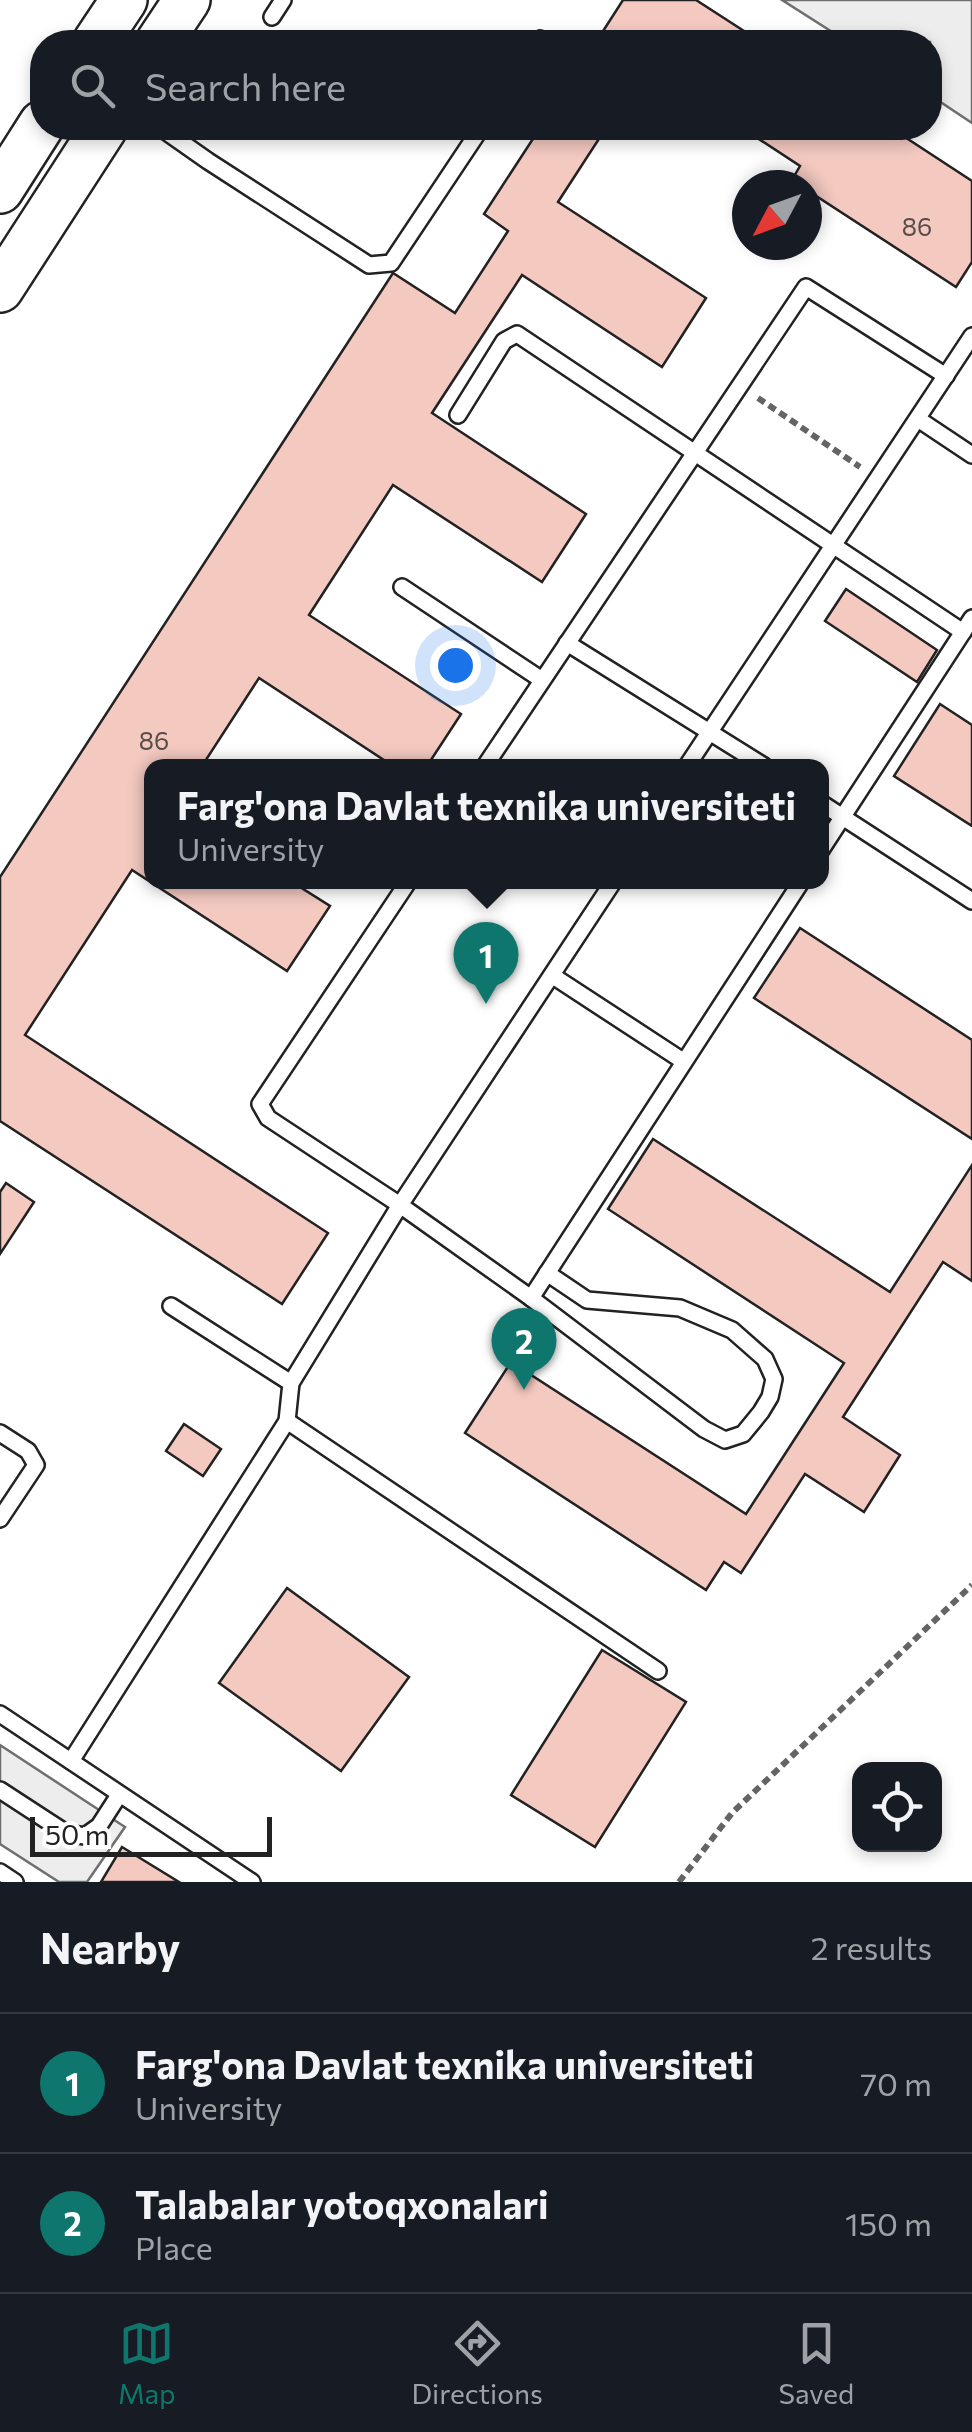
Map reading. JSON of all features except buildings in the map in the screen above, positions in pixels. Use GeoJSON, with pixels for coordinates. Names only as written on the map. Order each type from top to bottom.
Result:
{"type":"FeatureCollection","features":[{"type":"Feature","properties":{"kind":"main road"},"geometry":{"type":"LineString","coordinates":[[104,30],[124,0]]}},
{"type":"Feature","properties":{"kind":"main road"},"geometry":{"type":"LineString","coordinates":[[167,30],[187,0]]}},
{"type":"Feature","properties":{"kind":"main road"},"geometry":{"type":"LineString","coordinates":[[5,169],[30,139]]}},
{"type":"Feature","properties":{"kind":"main road"},"geometry":{"type":"LineString","coordinates":[[0,289],[96,140]]}},
{"type":"Feature","properties":{"kind":"lane"},"geometry":{"type":"LineString","coordinates":[[272,17],[283,0]]}},
{"type":"Feature","properties":{"kind":"lane"},"geometry":{"type":"LineString","coordinates":[[178,140],[368,264],[391,263],[473,140]]}},
{"type":"Feature","properties":{"kind":"lane"},"geometry":{"type":"LineString","coordinates":[[490,759],[806,287],[946,376]]}},
{"type":"Feature","properties":{"kind":"lane"},"geometry":{"type":"LineString","coordinates":[[458,414],[504,341],[517,334],[834,545],[967,625],[829,838]]}},
{"type":"Feature","properties":{"kind":"lane"},"geometry":{"type":"LineString","coordinates":[[693,759],[972,337]]}},
{"type":"Feature","properties":{"kind":"lane"},"geometry":{"type":"LineString","coordinates":[[918,420],[972,456]]}},
{"type":"Feature","properties":{"kind":"lane"},"geometry":{"type":"LineString","coordinates":[[402,587],[542,680]]}},
{"type":"Feature","properties":{"kind":"lane"},"geometry":{"type":"LineString","coordinates":[[567,643],[753,759]]}},
{"type":"Feature","properties":{"kind":"lane"},"geometry":{"type":"LineString","coordinates":[[829,808],[972,900]]}},
{"type":"Feature","properties":{"kind":"lane"},"geometry":{"type":"LineString","coordinates":[[403,889],[260,1104],[268,1118],[531,1298],[704,1430],[725,1440],[743,1434],[761,1412],[774,1379],[766,1359],[732,1330],[680,1308],[587,1300],[547,1273]]}},
{"type":"Feature","properties":{"kind":"lane"},"geometry":{"type":"LineString","coordinates":[[70,1761],[288,1422],[290,1383],[400,1205],[608,889]]}},
{"type":"Feature","properties":{"kind":"lane"},"geometry":{"type":"LineString","coordinates":[[531,1298],[795,889]]}},
{"type":"Feature","properties":{"kind":"lane"},"geometry":{"type":"LineString","coordinates":[[552,976],[683,1062]]}},
{"type":"Feature","properties":{"kind":"lane"},"geometry":{"type":"LineString","coordinates":[[171,1306],[290,1383]]}},
{"type":"Feature","properties":{"kind":"lane"},"geometry":{"type":"LineString","coordinates":[[288,1422],[658,1670]]}},
{"type":"Feature","properties":{"kind":"lane"},"geometry":{"type":"LineString","coordinates":[[0,1432],[28,1451],[36,1465],[0,1519]]}},
{"type":"Feature","properties":{"kind":"lane"},"geometry":{"type":"LineString","coordinates":[[0,1714],[252,1882]]}},
{"type":"Feature","properties":{"kind":"lane"},"geometry":{"type":"LineString","coordinates":[[0,1790],[66,1833],[85,1836],[100,1826],[119,1794]]}},
{"type":"Feature","properties":{"kind":"lane"},"geometry":{"type":"LineString","coordinates":[[0,1872],[15,1882]]}},
{"type":"Feature","properties":{"kind":"path"},"geometry":{"type":"LineString","coordinates":[[739,386],[878,478]]}},
{"type":"Feature","properties":{"kind":"path"},"geometry":{"type":"LineString","coordinates":[[679,1882],[732,1813],[972,1585]]}},
{"type":"Feature","properties":{"kind":"shaded area"},"geometry":{"type":"Polygon","coordinates":[[[782,0],[972,0],[972,123],[942,103],[942,30],[829,30],[782,0]]]}},
{"type":"Feature","properties":{"kind":"shaded area"},"geometry":{"type":"Polygon","coordinates":[[[0,1745],[125,1827],[87,1882],[59,1882],[0,1844],[0,1745]]]}},
{"type":"Feature","properties":{"kind":"place","name":"Farg'ona Davlat texnika universiteti"},"geometry":{"type":"Point","coordinates":[486,1004]}},
{"type":"Feature","properties":{"kind":"place","name":"Talabalar yotoqxonalari"},"geometry":{"type":"Point","coordinates":[524,1390]}}]}
